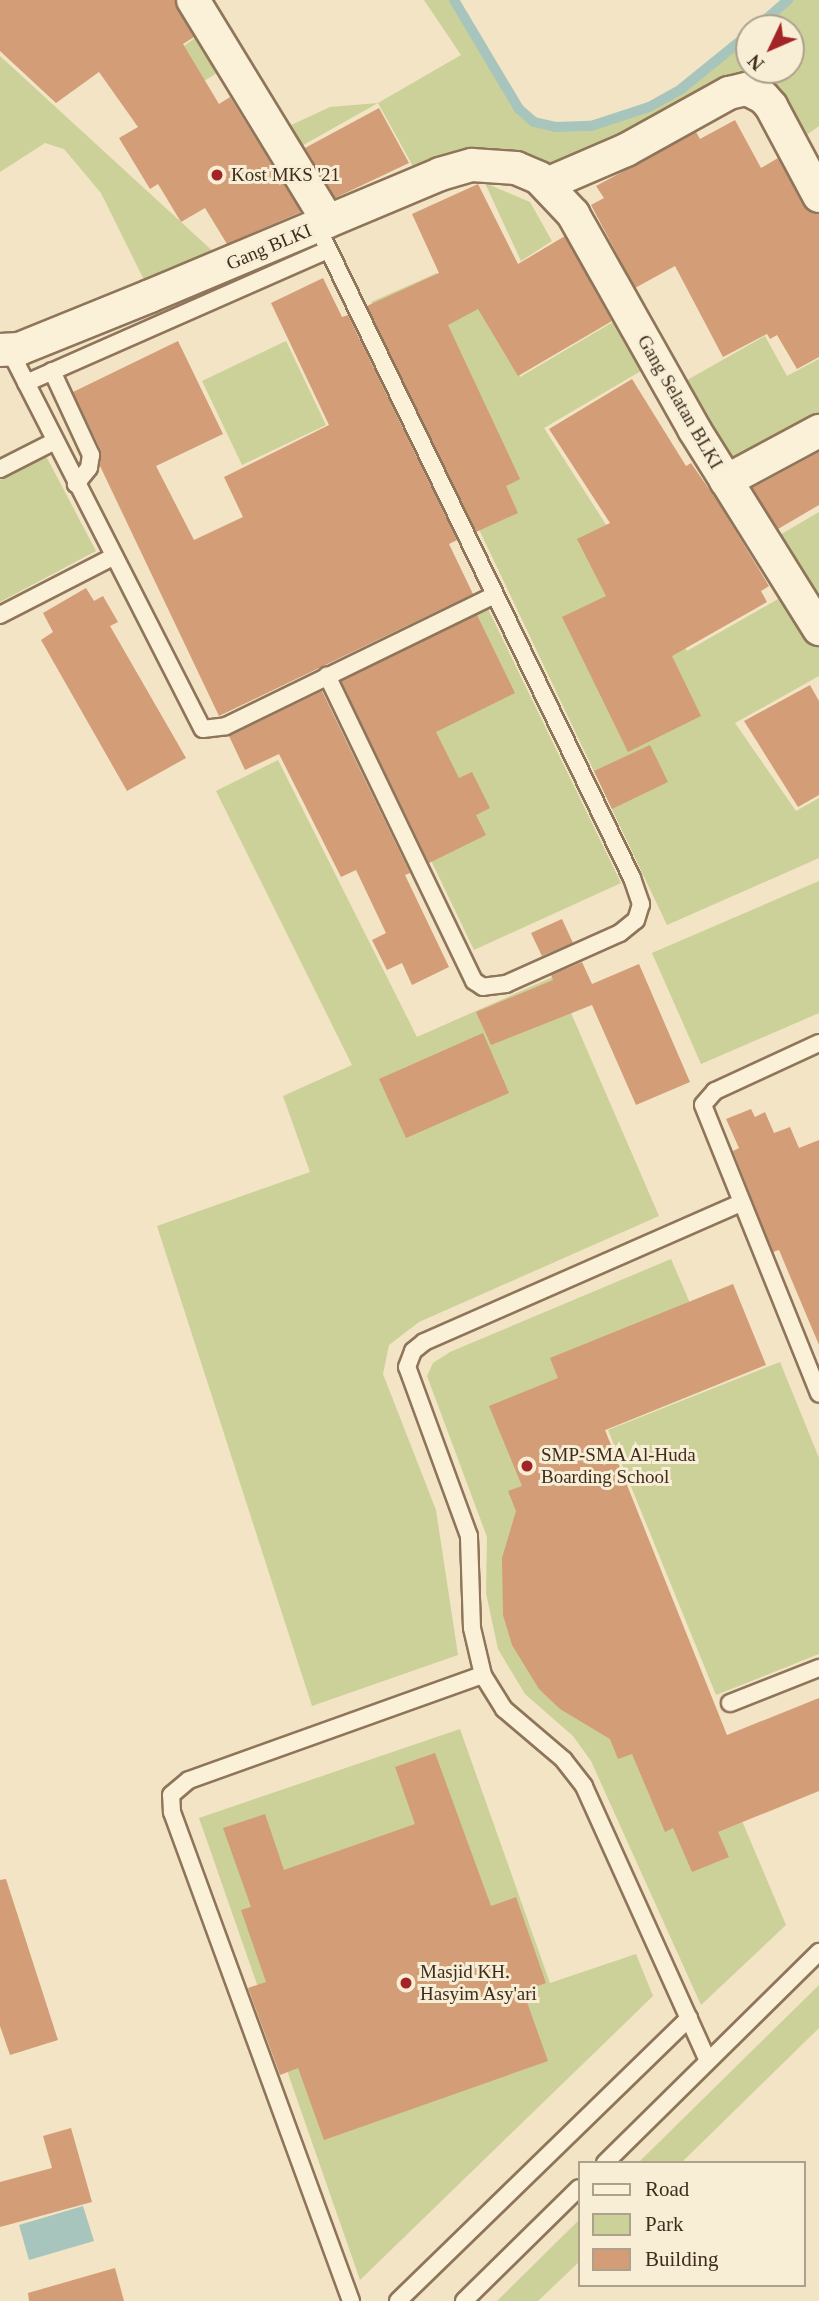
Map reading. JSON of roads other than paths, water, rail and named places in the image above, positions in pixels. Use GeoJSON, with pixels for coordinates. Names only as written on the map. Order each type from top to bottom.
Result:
{"type":"FeatureCollection","features":[{"type":"Feature","properties":{"kind":"street"},"geometry":{"type":"LineString","coordinates":[[194,0],[324,233]]}},
{"type":"Feature","properties":{"kind":"street"},"geometry":{"type":"LineString","coordinates":[[543,181],[626,149],[729,93],[747,89],[763,97],[771,107],[819,196]]}},
{"type":"Feature","properties":{"kind":"street","name":"Gang BLKI"},"geometry":{"type":"LineString","coordinates":[[5,350],[324,233],[423,180],[472,165],[516,168],[543,181]]}},
{"type":"Feature","properties":{"kind":"street","name":"Gang Selatan BLKI"},"geometry":{"type":"LineString","coordinates":[[543,181],[573,214],[726,481],[819,629]]}},
{"type":"Feature","properties":{"kind":"street"},"geometry":{"type":"LineString","coordinates":[[726,481],[819,431]]}},
{"type":"Feature","properties":{"kind":"lane"},"geometry":{"type":"LineString","coordinates":[[26,383],[324,233],[494,595],[638,892],[640,913],[620,933],[506,984],[494,988],[474,981],[327,676]]}},
{"type":"Feature","properties":{"kind":"lane"},"geometry":{"type":"LineString","coordinates":[[5,350],[26,383],[203,729],[226,726],[494,595]]}},
{"type":"Feature","properties":{"kind":"lane"},"geometry":{"type":"LineString","coordinates":[[52,371],[92,455],[89,468],[76,484]]}},
{"type":"Feature","properties":{"kind":"lane"},"geometry":{"type":"LineString","coordinates":[[0,469],[55,441]]}},
{"type":"Feature","properties":{"kind":"lane"},"geometry":{"type":"LineString","coordinates":[[0,615],[113,557]]}},
{"type":"Feature","properties":{"kind":"lane"},"geometry":{"type":"LineString","coordinates":[[819,1043],[704,1100],[705,1119],[819,1394]]}},
{"type":"Feature","properties":{"kind":"lane"},"geometry":{"type":"LineString","coordinates":[[708,2061],[584,1786],[564,1760],[504,1709],[483,1675],[472,1628],[469,1536],[410,1384],[408,1359],[424,1342],[740,1203]]}},
{"type":"Feature","properties":{"kind":"lane"},"geometry":{"type":"LineString","coordinates":[[730,1703],[819,1668]]}},
{"type":"Feature","properties":{"kind":"lane"},"geometry":{"type":"LineString","coordinates":[[351,2301],[172,1812],[171,1795],[189,1780],[483,1675]]}},
{"type":"Feature","properties":{"kind":"lane"},"geometry":{"type":"LineString","coordinates":[[607,2161],[819,1952]]}},
{"type":"Feature","properties":{"kind":"lane"},"geometry":{"type":"LineString","coordinates":[[398,2301],[688,2018]]}},
{"type":"Feature","properties":{"kind":"lane"},"geometry":{"type":"LineString","coordinates":[[464,2301],[578,2189]]}},
{"type":"Feature","properties":{"kind":"water"},"geometry":{"type":"Polygon","coordinates":[[[83,2206],[94,2241],[29,2260],[19,2225],[83,2206]]]}},
{"type":"Feature","properties":{"kind":"waterway"},"geometry":{"type":"LineString","coordinates":[[454,0],[519,109],[534,122],[555,127],[591,126],[649,107],[681,89],[735,45]]}},
{"type":"Feature","properties":{"kind":"waterway"},"geometry":{"type":"LineString","coordinates":[[772,14],[788,0]]}},
{"type":"Feature","properties":{"kind":"place","name":"Kost MKS '21"},"geometry":{"type":"Point","coordinates":[217,175]}},
{"type":"Feature","properties":{"kind":"place","name":"SMP-SMA Al-Huda Boarding School"},"geometry":{"type":"Point","coordinates":[527,1466]}},
{"type":"Feature","properties":{"kind":"place","name":"Masjid KH. Hasyim Asy'ari"},"geometry":{"type":"Point","coordinates":[406,1983]}}]}
